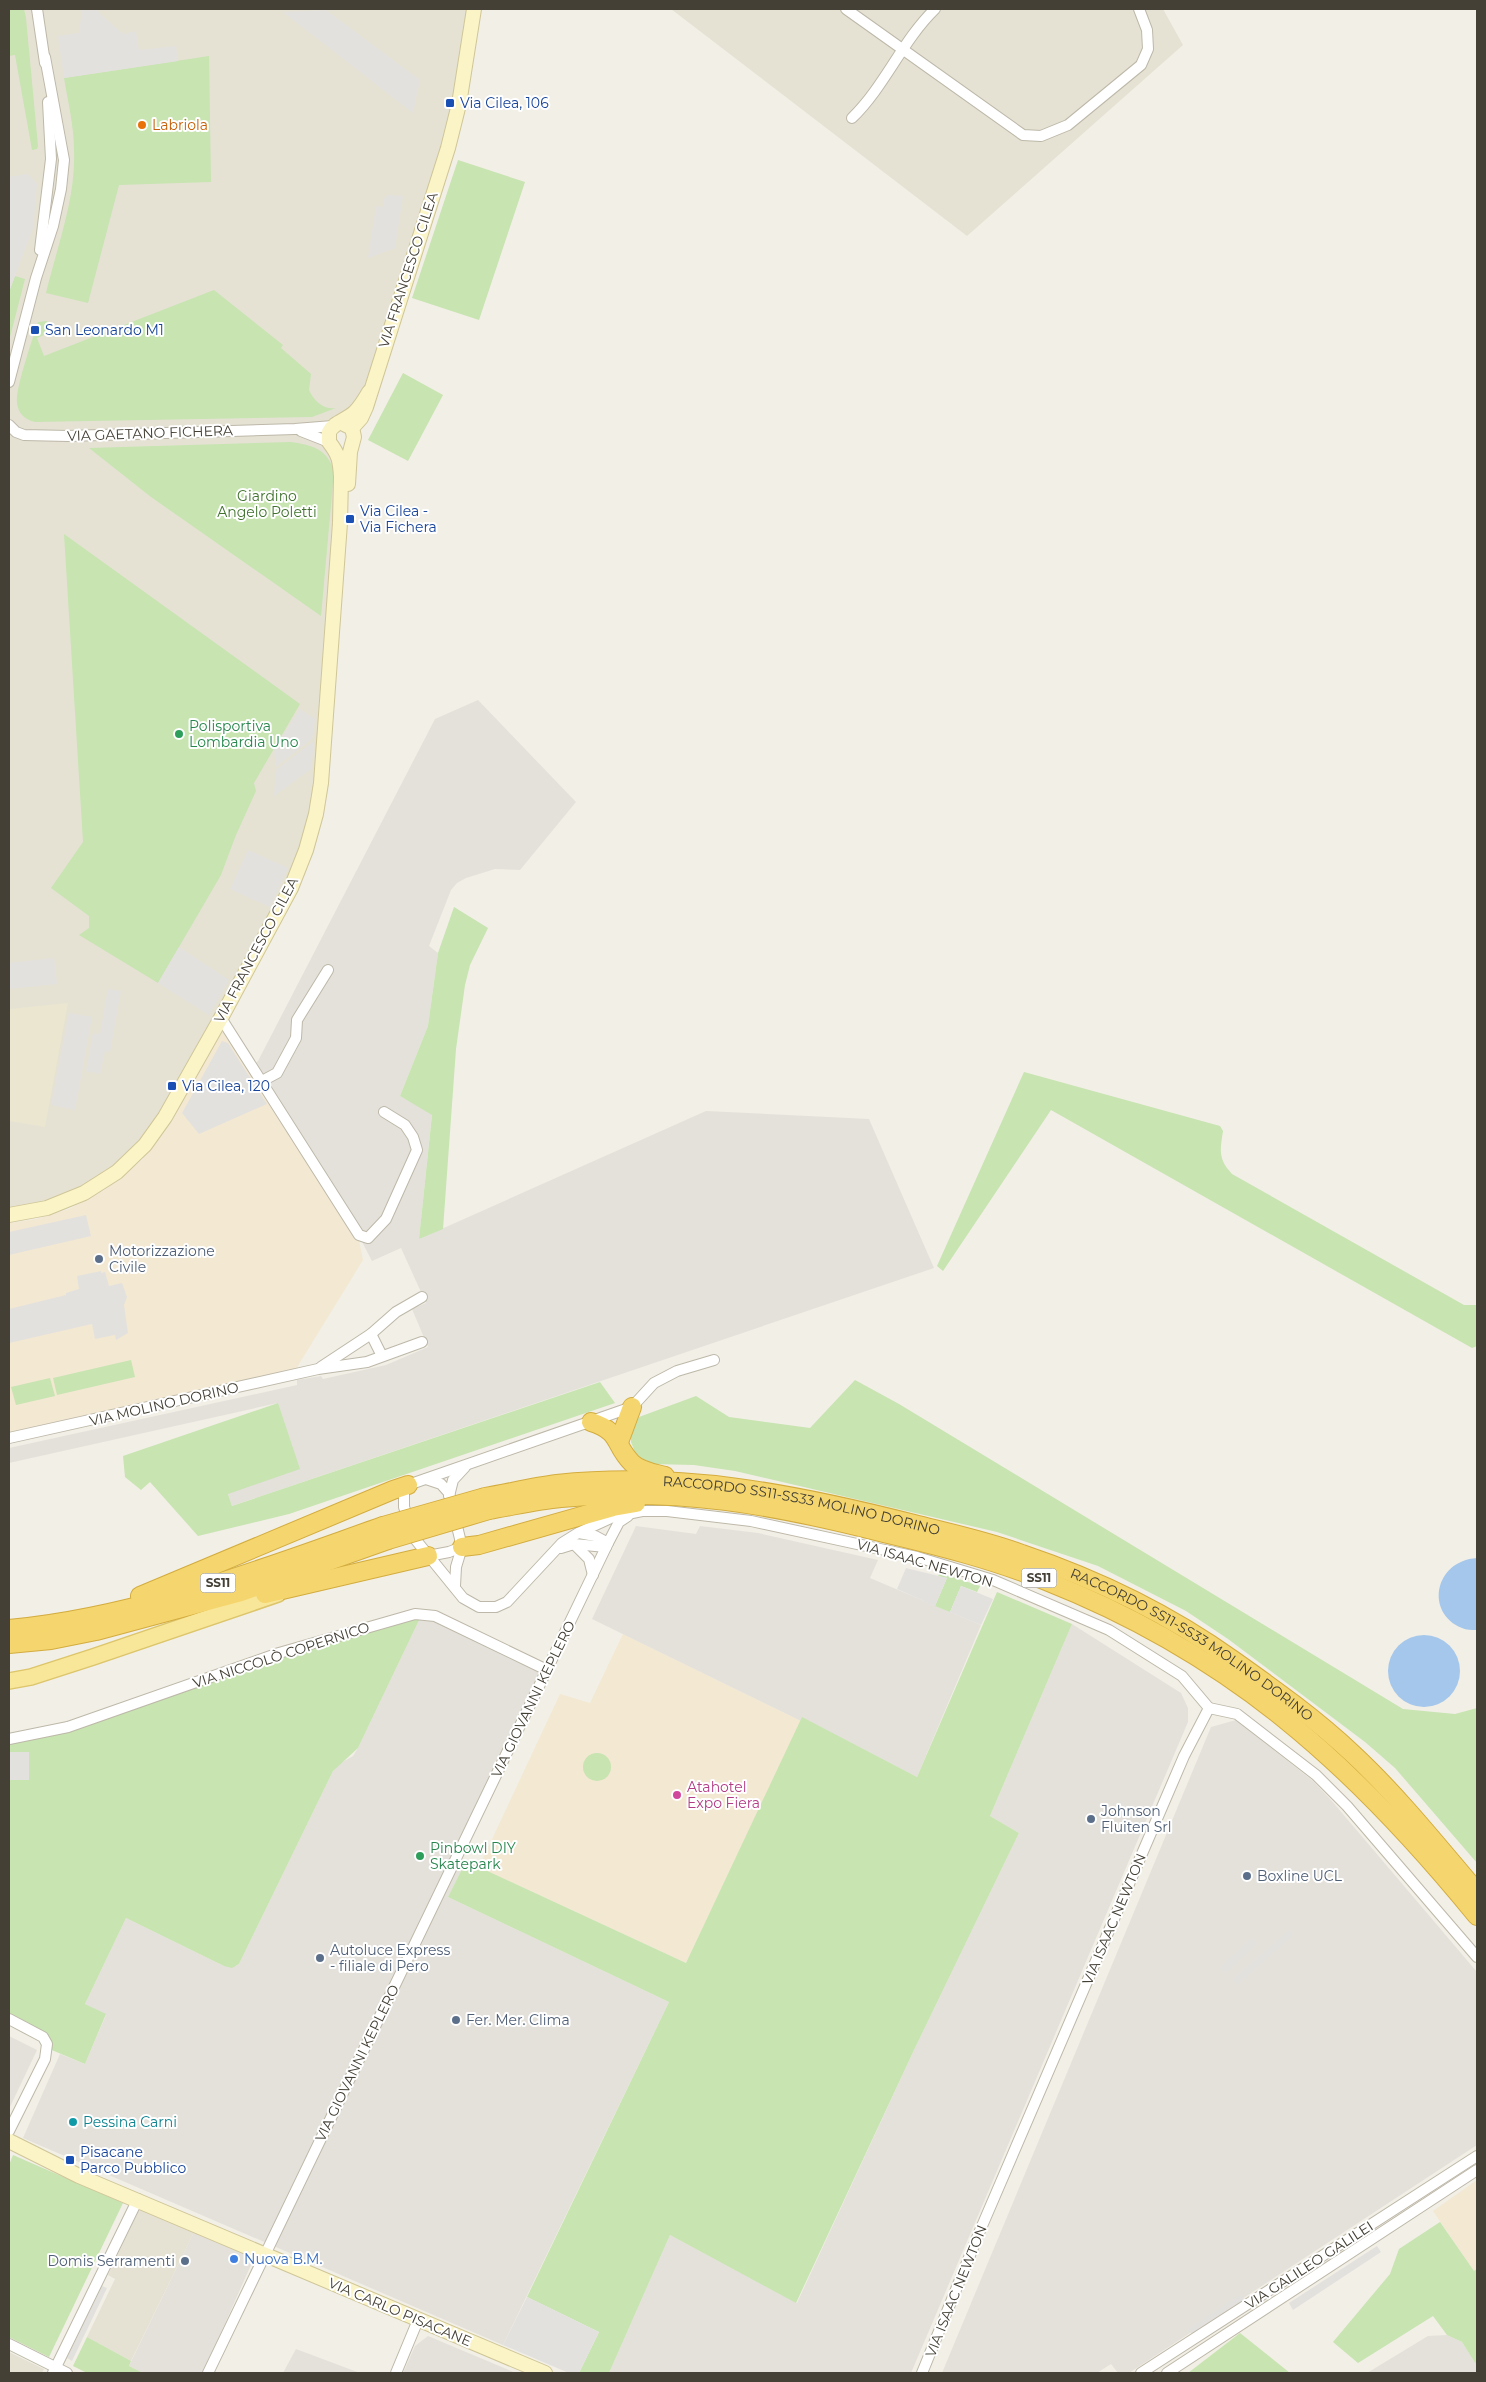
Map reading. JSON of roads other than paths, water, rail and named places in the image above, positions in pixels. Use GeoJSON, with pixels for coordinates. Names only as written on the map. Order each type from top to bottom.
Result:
{"type":"FeatureCollection","features":[{"type":"Feature","properties":{"kind":"highway"},"geometry":{"type":"LineString","coordinates":[[619,1442],[632,1407]]}},
{"type":"Feature","properties":{"kind":"highway"},"geometry":{"type":"LineString","coordinates":[[591,1422],[609,1429],[632,1463],[642,1470],[687,1482]]}},
{"type":"Feature","properties":{"kind":"highway","name":"RACCORDO SS11-SS33 MOLINO DORINO"},"geometry":{"type":"LineString","coordinates":[[13,1627],[83,1619],[168,1598],[557,1484],[687,1482],[767,1491],[826,1502],[996,1545],[1057,1567],[1134,1602],[1183,1628],[1230,1658],[1320,1726],[1353,1754],[1419,1824],[1477,1892]]}},
{"type":"Feature","properties":{"kind":"highway"},"geometry":{"type":"LineString","coordinates":[[49,1624],[81,1612],[137,1598],[408,1485]]}},
{"type":"Feature","properties":{"kind":"highway","name":"RACCORDO SS11-SS33 MOLINO DORINO"},"geometry":{"type":"LineString","coordinates":[[487,1504],[613,1494],[665,1494],[722,1499],[824,1517],[974,1556],[1045,1580],[1147,1627],[1245,1687],[1307,1736],[1394,1820],[1477,1916]]}},
{"type":"Feature","properties":{"kind":"highway"},"geometry":{"type":"LineString","coordinates":[[462,1547],[479,1545],[630,1504],[722,1499]]}},
{"type":"Feature","properties":{"kind":"highway","name":"RACCORDO SS11-SS33 MOLINO DORINO"},"geometry":{"type":"LineString","coordinates":[[65,1637],[96,1631],[241,1592],[386,1533]]}},
{"type":"Feature","properties":{"kind":"highway"},"geometry":{"type":"LineString","coordinates":[[96,1631],[146,1626],[238,1600],[428,1556]]}},
{"type":"Feature","properties":{"kind":"highway"},"geometry":{"type":"LineString","coordinates":[[9,1652],[37,1648],[65,1637]]}},
{"type":"Feature","properties":{"kind":"highway","name":"SS11"},"geometry":{"type":"LineString","coordinates":[[9,1644],[65,1637]]}},
{"type":"Feature","properties":{"kind":"main road"},"geometry":{"type":"LineString","coordinates":[[9,1681],[75,1663],[311,1584]]}},
{"type":"Feature","properties":{"kind":"street"},"geometry":{"type":"LineString","coordinates":[[9,382],[36,278],[51,159],[45,57],[37,9]]}},
{"type":"Feature","properties":{"kind":"street","name":"VIA FRANCESCO CILEA"},"geometry":{"type":"LineString","coordinates":[[9,1215],[46,1208],[84,1193],[110,1177],[130,1161],[157,1130],[221,1018],[291,888],[306,850],[316,814],[325,747],[340,523],[340,466],[328,432],[361,418],[370,392],[448,148],[460,99],[474,9]]}},
{"type":"Feature","properties":{"kind":"street"},"geometry":{"type":"LineString","coordinates":[[846,9],[1023,135],[1041,136],[1068,125],[1141,65],[1148,49],[1147,30],[1139,9]]}},
{"type":"Feature","properties":{"kind":"street"},"geometry":{"type":"LineString","coordinates":[[852,118],[875,92],[902,50],[935,9]]}},
{"type":"Feature","properties":{"kind":"street","name":"VIA GAETANO FICHERA"},"geometry":{"type":"LineString","coordinates":[[9,425],[20,434],[30,435],[295,429],[342,426]]}},
{"type":"Feature","properties":{"kind":"street","name":"VIA FRANCESCO CILEA"},"geometry":{"type":"LineString","coordinates":[[340,523],[348,489],[351,445],[354,436],[342,426]]}},
{"type":"Feature","properties":{"kind":"street","name":"VIA GAETANO FICHERA"},"geometry":{"type":"LineString","coordinates":[[295,429],[312,434],[333,446]]}},
{"type":"Feature","properties":{"kind":"street"},"geometry":{"type":"LineString","coordinates":[[333,446],[345,449],[351,445]]}},
{"type":"Feature","properties":{"kind":"street"},"geometry":{"type":"LineString","coordinates":[[262,1081],[277,1073],[296,1038],[297,1020],[328,970]]}},
{"type":"Feature","properties":{"kind":"street"},"geometry":{"type":"LineString","coordinates":[[221,1018],[358,1234],[368,1238],[386,1218],[417,1150],[413,1137],[405,1125],[384,1112]]}},
{"type":"Feature","properties":{"kind":"street"},"geometry":{"type":"LineString","coordinates":[[318,1369],[371,1334],[396,1312],[422,1297]]}},
{"type":"Feature","properties":{"kind":"street"},"geometry":{"type":"LineString","coordinates":[[371,1334],[382,1356]]}},
{"type":"Feature","properties":{"kind":"street"},"geometry":{"type":"LineString","coordinates":[[318,1369],[367,1362],[422,1342]]}},
{"type":"Feature","properties":{"kind":"street"},"geometry":{"type":"LineString","coordinates":[[408,1485],[632,1407],[654,1383],[677,1371],[714,1360]]}},
{"type":"Feature","properties":{"kind":"street","name":"VIA MOLINO DORINO"},"geometry":{"type":"LineString","coordinates":[[9,1438],[318,1369]]}},
{"type":"Feature","properties":{"kind":"street"},"geometry":{"type":"LineString","coordinates":[[449,1496],[454,1480],[466,1466]]}},
{"type":"Feature","properties":{"kind":"street"},"geometry":{"type":"LineString","coordinates":[[426,1479],[441,1484],[449,1496],[462,1547],[456,1568],[456,1586]]}},
{"type":"Feature","properties":{"kind":"street","name":"VIA ISAAC NEWTON"},"geometry":{"type":"LineString","coordinates":[[408,1485],[404,1493],[404,1507],[415,1539],[456,1586],[463,1598],[485,1608],[501,1605],[513,1598],[556,1549],[578,1533],[613,1517],[633,1513],[667,1511],[750,1520],[917,1557],[992,1580],[1109,1630],[1182,1676],[1209,1708],[1184,1756],[922,2373]]}},
{"type":"Feature","properties":{"kind":"street","name":"VIA GIOVANNI KEPLERO"},"geometry":{"type":"LineString","coordinates":[[208,2373],[607,1545],[619,1522],[633,1513]]}},
{"type":"Feature","properties":{"kind":"street"},"geometry":{"type":"LineString","coordinates":[[578,1533],[595,1536],[607,1545]]}},
{"type":"Feature","properties":{"kind":"street"},"geometry":{"type":"LineString","coordinates":[[556,1549],[574,1544],[607,1545]]}},
{"type":"Feature","properties":{"kind":"street"},"geometry":{"type":"LineString","coordinates":[[574,1544],[589,1558],[593,1576]]}},
{"type":"Feature","properties":{"kind":"street"},"geometry":{"type":"LineString","coordinates":[[428,1556],[449,1552],[462,1547]]}},
{"type":"Feature","properties":{"kind":"street","name":"VIA NICCOLÒ COPERNICO"},"geometry":{"type":"LineString","coordinates":[[9,1740],[68,1727],[287,1650],[415,1614],[435,1616],[547,1670]]}},
{"type":"Feature","properties":{"kind":"street"},"geometry":{"type":"LineString","coordinates":[[1209,1708],[1237,1714],[1316,1775],[1347,1806],[1477,1957]]}},
{"type":"Feature","properties":{"kind":"street"},"geometry":{"type":"LineString","coordinates":[[9,2019],[43,2037],[47,2048],[45,2059],[9,2131]]}},
{"type":"Feature","properties":{"kind":"street","name":"VIA CARLO PISACANE"},"geometry":{"type":"LineString","coordinates":[[9,2141],[79,2176],[265,2253],[545,2373]]}},
{"type":"Feature","properties":{"kind":"street","name":"VIA GALILEO GALILEI"},"geometry":{"type":"LineString","coordinates":[[1141,2373],[1477,2156]]}},
{"type":"Feature","properties":{"kind":"street","name":"VIA GALILEO GALILEI"},"geometry":{"type":"LineString","coordinates":[[1167,2373],[1477,2170]]}},
{"type":"Feature","properties":{"kind":"street"},"geometry":{"type":"LineString","coordinates":[[54,2370],[138,2200]]}},
{"type":"Feature","properties":{"kind":"street"},"geometry":{"type":"LineString","coordinates":[[396,2373],[418,2320]]}},
{"type":"Feature","properties":{"kind":"street"},"geometry":{"type":"LineString","coordinates":[[9,2344],[54,2370],[67,2373]]}},
{"type":"Feature","properties":{"kind":"water"},"geometry":{"type":"Polygon","coordinates":[[[1477,1558],[1477,1630],[1467,1630],[1450,1621],[1443,1611],[1439,1600],[1440,1588],[1451,1568],[1462,1561],[1477,1558]]]}},
{"type":"Feature","properties":{"kind":"water"},"geometry":{"type":"Polygon","coordinates":[[[1424,1635],[1444,1641],[1454,1651],[1460,1671],[1454,1691],[1444,1701],[1424,1707],[1404,1701],[1394,1691],[1388,1671],[1394,1651],[1404,1641],[1424,1635]]]}},
{"type":"Feature","properties":{"kind":"place","name":"Via Cilea, 106"},"geometry":{"type":"Point","coordinates":[450,103]}},
{"type":"Feature","properties":{"kind":"place","name":"Labriola"},"geometry":{"type":"Point","coordinates":[142,125]}},
{"type":"Feature","properties":{"kind":"place","name":"San Leonardo M1"},"geometry":{"type":"Point","coordinates":[35,330]}},
{"type":"Feature","properties":{"kind":"place","name":"Via Cilea - Via Fichera"},"geometry":{"type":"Point","coordinates":[350,519]}},
{"type":"Feature","properties":{"kind":"place","name":"Polisportiva Lombardia Uno"},"geometry":{"type":"Point","coordinates":[179,734]}},
{"type":"Feature","properties":{"kind":"place","name":"Via Cilea, 120"},"geometry":{"type":"Point","coordinates":[172,1086]}},
{"type":"Feature","properties":{"kind":"place","name":"Motorizzazione Civile"},"geometry":{"type":"Point","coordinates":[99,1259]}},
{"type":"Feature","properties":{"kind":"place","name":"Atahotel Expo Fiera"},"geometry":{"type":"Point","coordinates":[677,1795]}},
{"type":"Feature","properties":{"kind":"place","name":"Johnson Fluiten Srl"},"geometry":{"type":"Point","coordinates":[1091,1819]}},
{"type":"Feature","properties":{"kind":"place","name":"Pinbowl DIY Skatepark"},"geometry":{"type":"Point","coordinates":[420,1856]}},
{"type":"Feature","properties":{"kind":"place","name":"Boxline UCL"},"geometry":{"type":"Point","coordinates":[1247,1876]}},
{"type":"Feature","properties":{"kind":"place","name":"Autoluce Express - filiale di Pero"},"geometry":{"type":"Point","coordinates":[320,1958]}},
{"type":"Feature","properties":{"kind":"place","name":"Fer. Mer. Clima"},"geometry":{"type":"Point","coordinates":[456,2020]}},
{"type":"Feature","properties":{"kind":"place","name":"Pessina Carni"},"geometry":{"type":"Point","coordinates":[73,2122]}},
{"type":"Feature","properties":{"kind":"place","name":"Pisacane Parco Pubblico"},"geometry":{"type":"Point","coordinates":[70,2160]}},
{"type":"Feature","properties":{"kind":"place","name":"Nuova B.M."},"geometry":{"type":"Point","coordinates":[234,2259]}},
{"type":"Feature","properties":{"kind":"place","name":"Domis Serramenti"},"geometry":{"type":"Point","coordinates":[185,2261]}},
{"type":"Feature","properties":{"kind":"park label","name":"Giardino Angelo Poletti"},"geometry":{"type":"Point","coordinates":[267,504]}}]}
